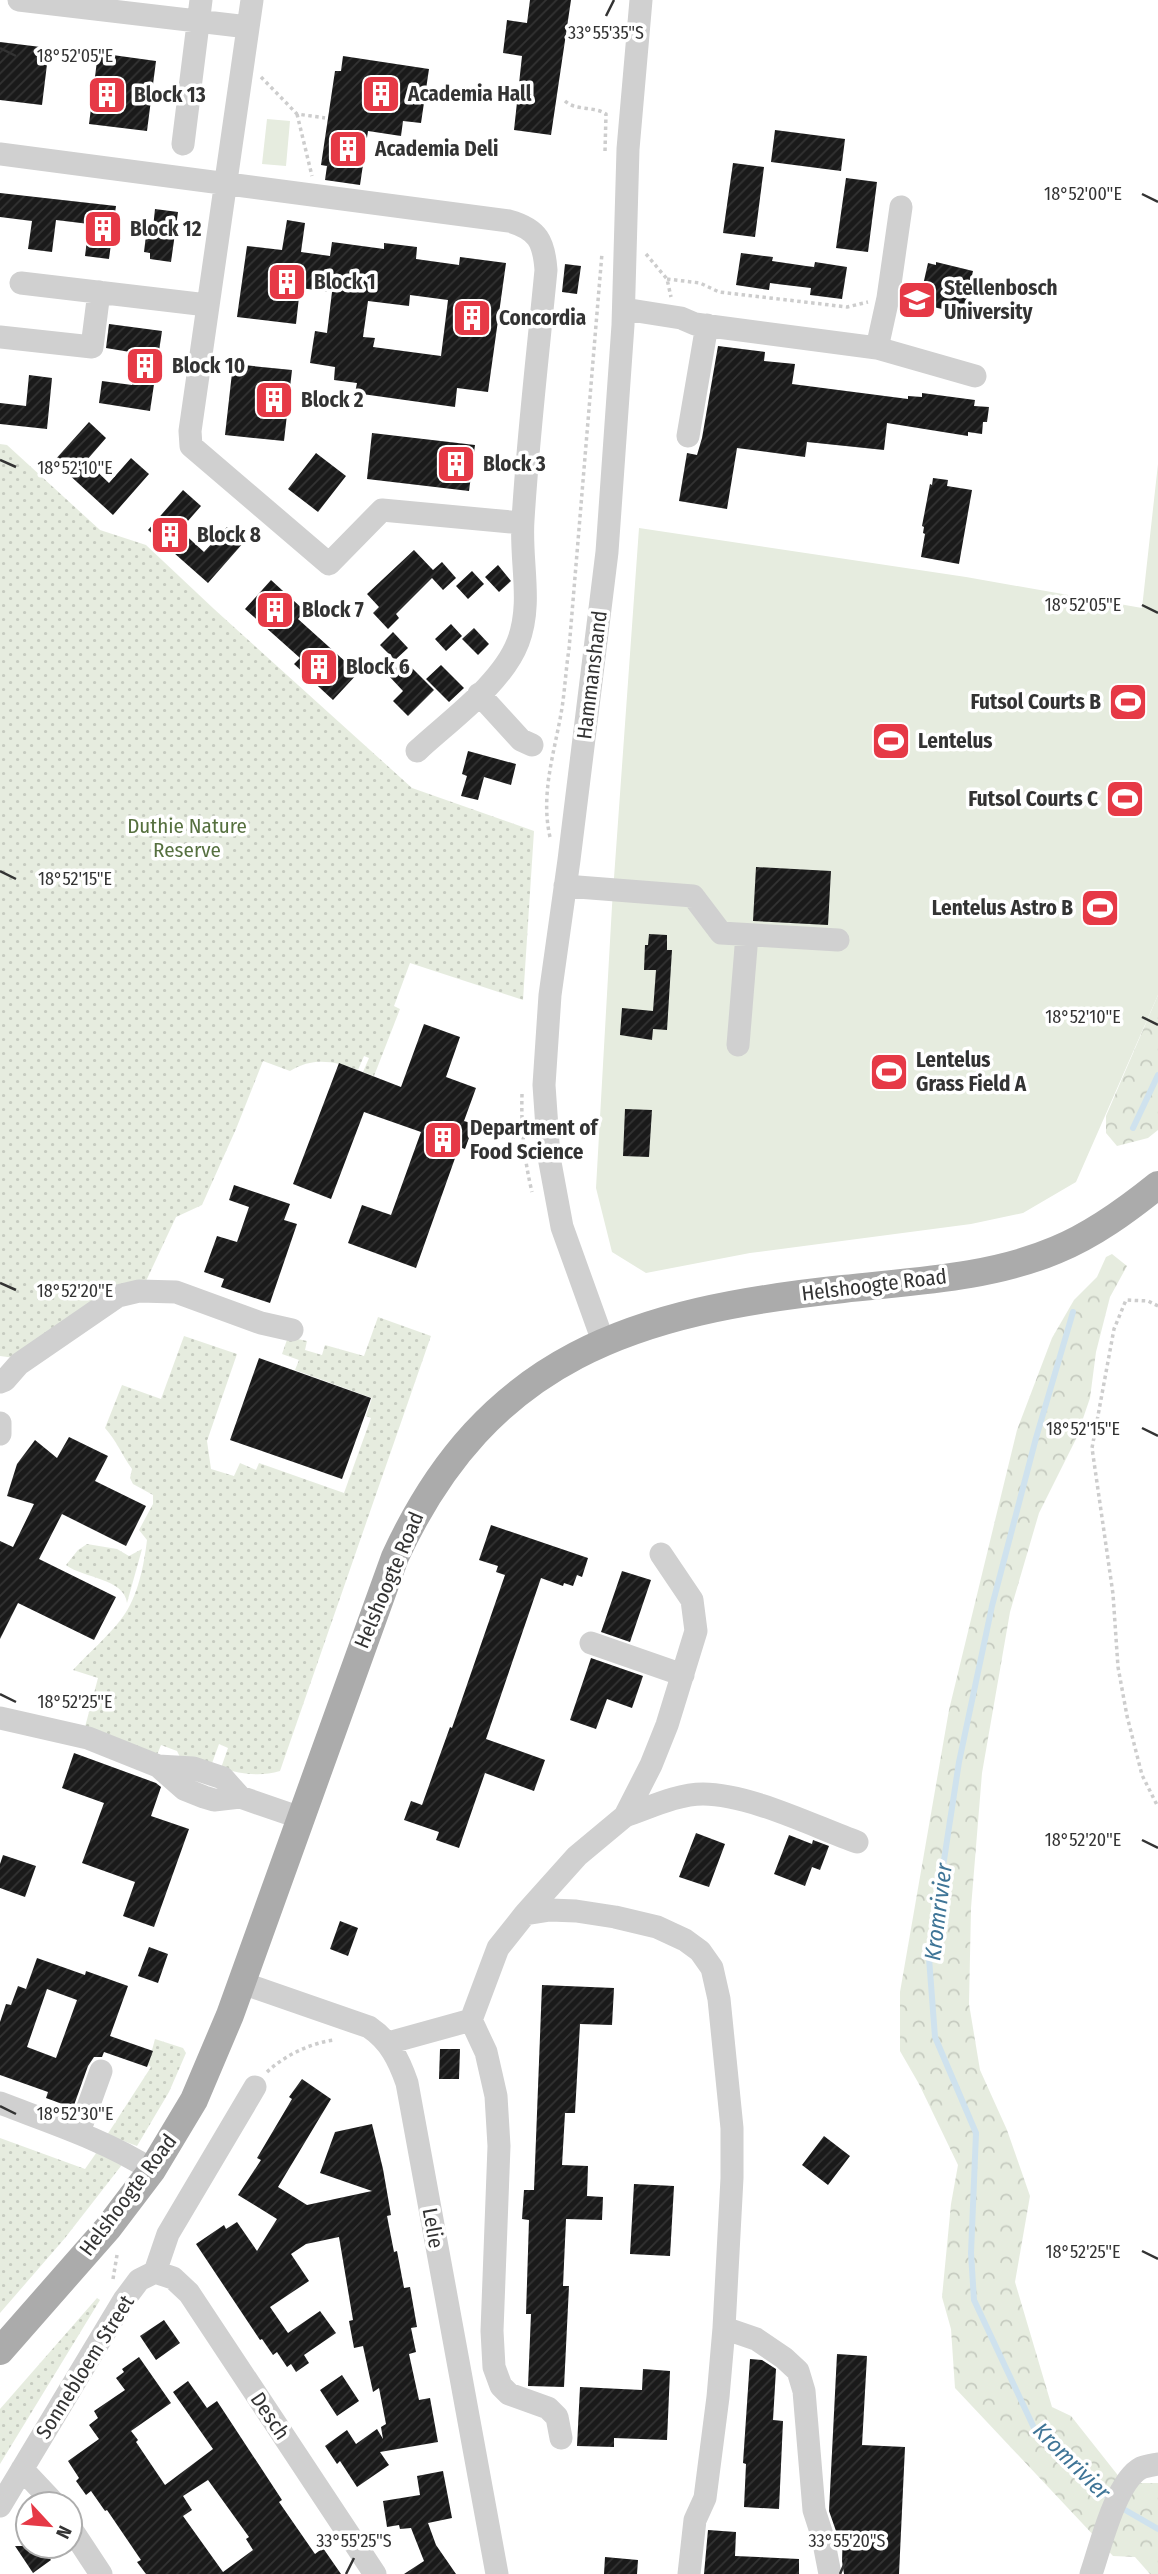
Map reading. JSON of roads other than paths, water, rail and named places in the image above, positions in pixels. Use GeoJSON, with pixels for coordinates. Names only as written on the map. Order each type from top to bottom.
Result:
{"type":"FeatureCollection","features":[{"type":"Feature","properties":{"kind":"main road","name":"Helshoogte Road"},"geometry":{"type":"LineString","coordinates":[[0,2351],[108,2228],[152,2170],[194,2100],[212,2063],[242,1983],[395,1557],[412,1518],[433,1484],[461,1448],[526,1385],[555,1365],[603,1341],[668,1319],[723,1305],[954,1275],[1022,1262],[1057,1250],[1089,1233],[1158,1185]]}},
{"type":"Feature","properties":{"kind":"street"},"geometry":{"type":"LineString","coordinates":[[19,0],[199,11],[248,27]]}},
{"type":"Feature","properties":{"kind":"street"},"geometry":{"type":"LineString","coordinates":[[252,0],[207,305],[190,431],[191,446],[329,564],[382,510],[522,523]]}},
{"type":"Feature","properties":{"kind":"street","name":"Hammanshand"},"geometry":{"type":"LineString","coordinates":[[603,1341],[562,1227],[549,1157],[544,1085],[550,995],[607,552],[623,317],[628,149],[641,0]]}},
{"type":"Feature","properties":{"kind":"street"},"geometry":{"type":"LineString","coordinates":[[183,144],[199,11]]}},
{"type":"Feature","properties":{"kind":"street"},"geometry":{"type":"LineString","coordinates":[[0,154],[509,221],[521,224],[535,233],[544,248],[546,270],[522,523],[525,606],[523,621],[517,643],[502,669],[417,751]]}},
{"type":"Feature","properties":{"kind":"street"},"geometry":{"type":"LineString","coordinates":[[877,348],[888,298],[901,207]]}},
{"type":"Feature","properties":{"kind":"street"},"geometry":{"type":"LineString","coordinates":[[21,283],[207,305]]}},
{"type":"Feature","properties":{"kind":"street"},"geometry":{"type":"LineString","coordinates":[[0,337],[92,348],[99,292]]}},
{"type":"Feature","properties":{"kind":"street"},"geometry":{"type":"LineString","coordinates":[[623,317],[681,318],[701,324],[877,348],[975,376]]}},
{"type":"Feature","properties":{"kind":"street"},"geometry":{"type":"LineString","coordinates":[[688,436],[701,324]]}},
{"type":"Feature","properties":{"kind":"street"},"geometry":{"type":"LineString","coordinates":[[479,694],[521,740],[532,745]]}},
{"type":"Feature","properties":{"kind":"street"},"geometry":{"type":"LineString","coordinates":[[565,886],[693,896],[721,933],[838,940]]}},
{"type":"Feature","properties":{"kind":"street"},"geometry":{"type":"LineString","coordinates":[[738,1045],[747,935]]}},
{"type":"Feature","properties":{"kind":"street"},"geometry":{"type":"LineString","coordinates":[[0,1382],[19,1364],[118,1296],[139,1291],[176,1292],[261,1323],[292,1330]]}},
{"type":"Feature","properties":{"kind":"street"},"geometry":{"type":"LineString","coordinates":[[0,1423],[0,1434]]}},
{"type":"Feature","properties":{"kind":"street"},"geometry":{"type":"LineString","coordinates":[[625,1816],[651,1765],[684,1675],[696,1631],[692,1600],[661,1555]]}},
{"type":"Feature","properties":{"kind":"street"},"geometry":{"type":"LineString","coordinates":[[591,1643],[684,1675]]}},
{"type":"Feature","properties":{"kind":"street"},"geometry":{"type":"LineString","coordinates":[[0,1718],[88,1738],[158,1766],[184,1789],[204,1797],[214,1800],[240,1797],[301,1818]]}},
{"type":"Feature","properties":{"kind":"street"},"geometry":{"type":"LineString","coordinates":[[561,2438],[557,2417],[548,2408],[509,2394],[501,2386],[494,2367],[492,2330],[499,2146],[496,2096],[486,2052],[471,2020],[498,1948],[577,1856],[625,1816],[683,1797],[701,1794],[719,1796],[764,1807],[857,1842]]}},
{"type":"Feature","properties":{"kind":"street"},"geometry":{"type":"LineString","coordinates":[[525,1914],[550,1910],[576,1911],[657,1927],[685,1940],[700,1951],[712,1968],[719,1999],[732,2128],[724,2328],[705,2498],[695,2520],[689,2574]]}},
{"type":"Feature","properties":{"kind":"street","name":"Lelie"},"geometry":{"type":"LineString","coordinates":[[242,1983],[369,2027],[381,2035],[400,2062],[407,2083],[497,2574]]}},
{"type":"Feature","properties":{"kind":"street"},"geometry":{"type":"LineString","coordinates":[[388,2043],[471,2020]]}},
{"type":"Feature","properties":{"kind":"street"},"geometry":{"type":"LineString","coordinates":[[79,2132],[101,2071]]}},
{"type":"Feature","properties":{"kind":"street"},"geometry":{"type":"LineString","coordinates":[[155,2272],[168,2234],[254,2088]]}},
{"type":"Feature","properties":{"kind":"street"},"geometry":{"type":"LineString","coordinates":[[0,2103],[79,2132],[132,2157],[152,2170]]}},
{"type":"Feature","properties":{"kind":"street","name":"Sonnebloem Street"},"geometry":{"type":"LineString","coordinates":[[0,2506],[124,2300],[139,2280],[155,2272]]}},
{"type":"Feature","properties":{"kind":"street","name":"Desch"},"geometry":{"type":"LineString","coordinates":[[155,2272],[173,2278],[189,2293],[375,2574]]}},
{"type":"Feature","properties":{"kind":"street"},"geometry":{"type":"LineString","coordinates":[[724,2328],[756,2339],[798,2371],[804,2391],[814,2510],[830,2574]]}},
{"type":"Feature","properties":{"kind":"street"},"geometry":{"type":"LineString","coordinates":[[1091,2574],[1115,2504],[1130,2478],[1141,2468],[1158,2464]]}},
{"type":"Feature","properties":{"kind":"street"},"geometry":{"type":"LineString","coordinates":[[22,2469],[42,2490]]}},
{"type":"Feature","properties":{"kind":"street"},"geometry":{"type":"LineString","coordinates":[[84,2548],[101,2574]]}},
{"type":"Feature","properties":{"kind":"waterway","name":"Kromrivier"},"geometry":{"type":"LineString","coordinates":[[1133,1128],[1158,1075]]}},
{"type":"Feature","properties":{"kind":"waterway","name":"Kromrivier"},"geometry":{"type":"LineString","coordinates":[[1073,1312],[1036,1438],[992,1606],[959,1762],[929,1958],[935,2037],[976,2133],[971,2253],[974,2300],[1035,2430],[1112,2501]]}},
{"type":"Feature","properties":{"kind":"waterway","name":"Kromrivier"},"geometry":{"type":"LineString","coordinates":[[1120,2507],[1158,2529]]}},
{"type":"Feature","properties":{"kind":"place","name":"Academia Hall"},"geometry":{"type":"Point","coordinates":[381,94]}},
{"type":"Feature","properties":{"kind":"place","name":"Block 13"},"geometry":{"type":"Point","coordinates":[107,95]}},
{"type":"Feature","properties":{"kind":"place","name":"Academia Deli"},"geometry":{"type":"Point","coordinates":[348,149]}},
{"type":"Feature","properties":{"kind":"place","name":"Block 12"},"geometry":{"type":"Point","coordinates":[103,229]}},
{"type":"Feature","properties":{"kind":"place","name":"Block 1"},"geometry":{"type":"Point","coordinates":[287,282]}},
{"type":"Feature","properties":{"kind":"place","name":"Stellenbosch University"},"geometry":{"type":"Point","coordinates":[917,300]}},
{"type":"Feature","properties":{"kind":"place","name":"Concordia"},"geometry":{"type":"Point","coordinates":[472,318]}},
{"type":"Feature","properties":{"kind":"place","name":"Block 10"},"geometry":{"type":"Point","coordinates":[145,366]}},
{"type":"Feature","properties":{"kind":"place","name":"Block 2"},"geometry":{"type":"Point","coordinates":[274,400]}},
{"type":"Feature","properties":{"kind":"place","name":"Block 3"},"geometry":{"type":"Point","coordinates":[456,464]}},
{"type":"Feature","properties":{"kind":"place","name":"Block 8"},"geometry":{"type":"Point","coordinates":[170,535]}},
{"type":"Feature","properties":{"kind":"place","name":"Block 7"},"geometry":{"type":"Point","coordinates":[275,610]}},
{"type":"Feature","properties":{"kind":"place","name":"Block 6"},"geometry":{"type":"Point","coordinates":[319,667]}},
{"type":"Feature","properties":{"kind":"place","name":"Futsol Courts B"},"geometry":{"type":"Point","coordinates":[1128,702]}},
{"type":"Feature","properties":{"kind":"place","name":"Lentelus"},"geometry":{"type":"Point","coordinates":[891,741]}},
{"type":"Feature","properties":{"kind":"place","name":"Futsol Courts C"},"geometry":{"type":"Point","coordinates":[1125,799]}},
{"type":"Feature","properties":{"kind":"place","name":"Lentelus Astro B"},"geometry":{"type":"Point","coordinates":[1100,908]}},
{"type":"Feature","properties":{"kind":"place","name":"Lentelus Grass Field A"},"geometry":{"type":"Point","coordinates":[889,1072]}},
{"type":"Feature","properties":{"kind":"place","name":"Department of Food Science"},"geometry":{"type":"Point","coordinates":[443,1140]}},
{"type":"Feature","properties":{"kind":"park label","name":"Duthie Nature Reserve"},"geometry":{"type":"Point","coordinates":[187,838]}}]}
